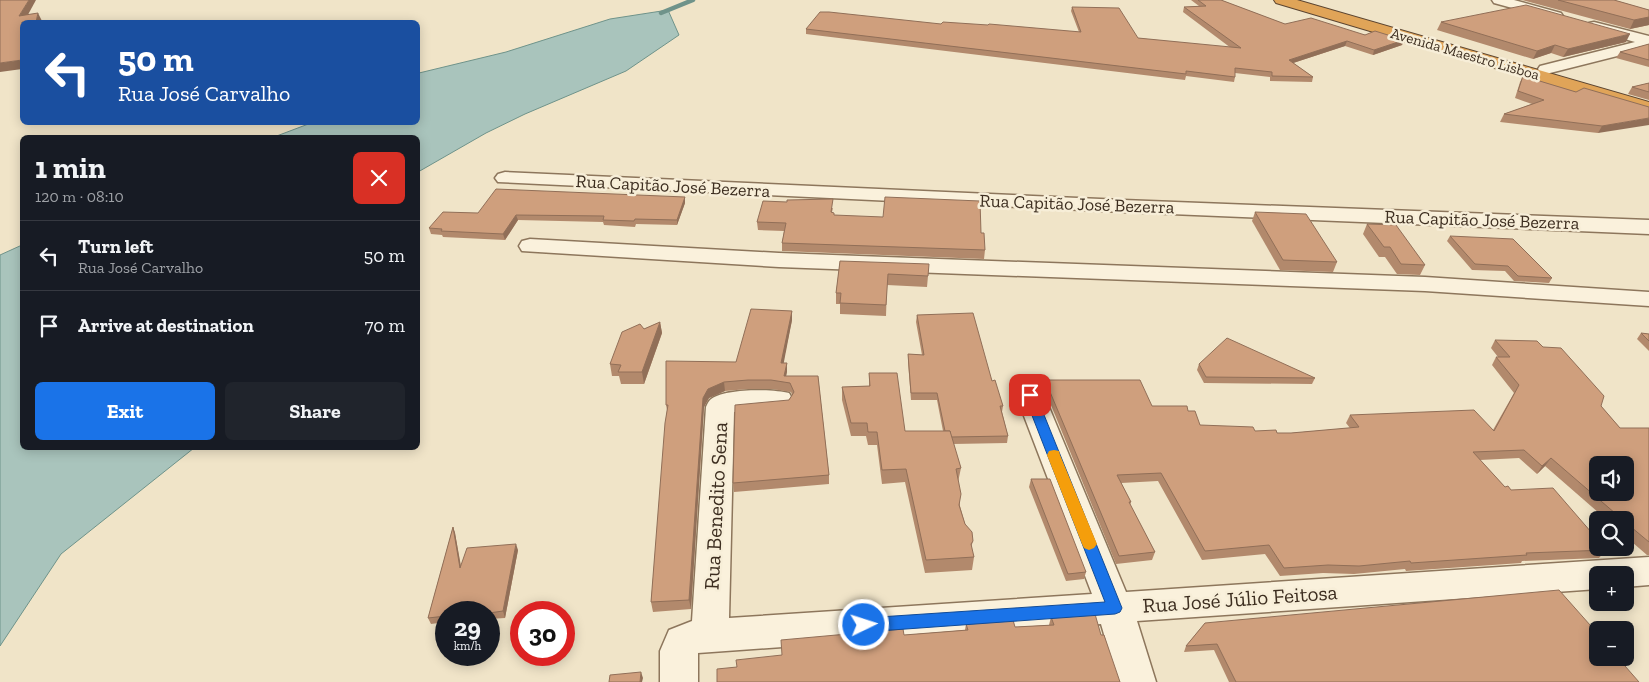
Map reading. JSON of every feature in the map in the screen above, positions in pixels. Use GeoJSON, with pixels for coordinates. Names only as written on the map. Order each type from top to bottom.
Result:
{"type":"FeatureCollection","features":[{"type":"Feature","properties":{"kind":"highway","name":"Avenida Maestro Lisboa"},"geometry":{"type":"LineString","coordinates":[[1281,0],[1649,108]]}},
{"type":"Feature","properties":{"kind":"highway","name":"Avenida Maestro Lisboa"},"geometry":{"type":"LineString","coordinates":[[1305,0],[1649,99]]}},
{"type":"Feature","properties":{"kind":"street"},"geometry":{"type":"LineString","coordinates":[[1499,0],[1649,42]]}},
{"type":"Feature","properties":{"kind":"street"},"geometry":{"type":"LineString","coordinates":[[1546,69],[1649,42]]}},
{"type":"Feature","properties":{"kind":"street","name":"Rua Capitão José Bezerra"},"geometry":{"type":"LineString","coordinates":[[505,178],[1123,206],[1649,226]]}},
{"type":"Feature","properties":{"kind":"street"},"geometry":{"type":"LineString","coordinates":[[530,246],[799,261],[1425,284],[1649,299]]}},
{"type":"Feature","properties":{"kind":"street"},"geometry":{"type":"LineString","coordinates":[[1030,395],[1115,608],[1137,682]]}},
{"type":"Feature","properties":{"kind":"street","name":"Rua Benedito Sena"},"geometry":{"type":"LineString","coordinates":[[678,682],[679,651],[696,639],[720,407],[730,402],[779,400]]}},
{"type":"Feature","properties":{"kind":"street","name":"Rua José Júlio Feitosa"},"geometry":{"type":"LineString","coordinates":[[696,639],[1115,608],[1649,572]]}},
{"type":"Feature","properties":{"kind":"water"},"geometry":{"type":"Polygon","coordinates":[[[668,10],[679,35],[626,71],[525,114],[486,133],[420,171],[420,135],[279,135],[306,125],[420,125],[420,73],[506,52],[610,19],[668,10]]]}},
{"type":"Feature","properties":{"kind":"water"},"geometry":{"type":"Polygon","coordinates":[[[20,246],[20,450],[191,450],[61,554],[0,646],[0,255],[20,246]]]}},
{"type":"Feature","properties":{"kind":"building"},"geometry":{"type":"Polygon","coordinates":[[[0,0],[29,0],[19,16],[38,13],[36,20],[20,20],[20,60],[0,63],[0,0]]]}},
{"type":"Feature","properties":{"kind":"building"},"geometry":{"type":"Polygon","coordinates":[[[1198,0],[1221,0],[1285,24],[1311,18],[1365,35],[1375,31],[1404,40],[1374,50],[1347,41],[1289,60],[1313,77],[1272,76],[1272,72],[1235,68],[1235,77],[1186,71],[1186,74],[806,29],[820,12],[829,12],[941,24],[943,22],[989,24],[1081,32],[1072,7],[1119,8],[1138,38],[1241,48],[1184,7],[1206,6],[1198,0]]]}},
{"type":"Feature","properties":{"kind":"building"},"geometry":{"type":"Polygon","coordinates":[[[1558,0],[1614,0],[1649,10],[1649,17],[1634,20],[1558,0]]]}},
{"type":"Feature","properties":{"kind":"building"},"geometry":{"type":"Polygon","coordinates":[[[1526,5],[1630,34],[1568,49],[1555,45],[1537,51],[1441,22],[1526,5]]]}},
{"type":"Feature","properties":{"kind":"building"},"geometry":{"type":"Polygon","coordinates":[[[1649,44],[1649,60],[1620,52],[1649,44]]]}},
{"type":"Feature","properties":{"kind":"building"},"geometry":{"type":"Polygon","coordinates":[[[1523,76],[1576,92],[1584,88],[1649,107],[1649,118],[1602,126],[1504,114],[1544,100],[1518,91],[1523,76]]]}},
{"type":"Feature","properties":{"kind":"building"},"geometry":{"type":"Polygon","coordinates":[[[1649,83],[1649,92],[1632,87],[1649,83]]]}},
{"type":"Feature","properties":{"kind":"building"},"geometry":{"type":"Polygon","coordinates":[[[496,189],[685,197],[677,220],[635,219],[634,221],[603,220],[604,216],[516,215],[503,234],[441,231],[442,229],[429,228],[443,212],[478,213],[496,189]]]}},
{"type":"Feature","properties":{"kind":"building"},"geometry":{"type":"Polygon","coordinates":[[[885,197],[980,201],[981,233],[984,233],[985,250],[782,243],[786,223],[757,222],[763,201],[787,202],[787,200],[833,199],[831,212],[834,215],[883,217],[885,197]]]}},
{"type":"Feature","properties":{"kind":"building"},"geometry":{"type":"Polygon","coordinates":[[[1255,212],[1306,214],[1337,262],[1283,260],[1255,212]]]}},
{"type":"Feature","properties":{"kind":"building"},"geometry":{"type":"Polygon","coordinates":[[[1367,224],[1396,225],[1425,265],[1401,264],[1390,247],[1384,247],[1367,224]]]}},
{"type":"Feature","properties":{"kind":"building"},"geometry":{"type":"Polygon","coordinates":[[[1450,236],[1513,239],[1552,278],[1518,276],[1508,266],[1475,264],[1450,236]]]}},
{"type":"Feature","properties":{"kind":"building"},"geometry":{"type":"Polygon","coordinates":[[[840,261],[929,264],[928,276],[888,274],[886,305],[840,303],[841,293],[836,293],[840,261]]]}},
{"type":"Feature","properties":{"kind":"building"},"geometry":{"type":"Polygon","coordinates":[[[751,309],[792,311],[781,363],[787,363],[784,376],[818,376],[829,475],[733,483],[735,405],[789,400],[794,392],[790,383],[771,380],[724,382],[708,389],[703,398],[689,600],[651,602],[668,405],[666,405],[666,361],[736,362],[751,309]]]}},
{"type":"Feature","properties":{"kind":"building"},"geometry":{"type":"Polygon","coordinates":[[[973,313],[992,381],[995,380],[1003,406],[1000,406],[1008,436],[951,437],[950,431],[945,431],[937,393],[911,393],[908,354],[924,355],[917,315],[973,313]]]}},
{"type":"Feature","properties":{"kind":"building"},"geometry":{"type":"Polygon","coordinates":[[[660,322],[642,372],[618,372],[621,365],[610,364],[622,332],[640,324],[644,329],[660,322]]]}},
{"type":"Feature","properties":{"kind":"building"},"geometry":{"type":"Polygon","coordinates":[[[1641,333],[1649,334],[1649,341],[1641,333]]]}},
{"type":"Feature","properties":{"kind":"building"},"geometry":{"type":"Polygon","coordinates":[[[1227,338],[1315,378],[1206,377],[1199,364],[1227,338]]]}},
{"type":"Feature","properties":{"kind":"building"},"geometry":{"type":"Polygon","coordinates":[[[1495,340],[1537,341],[1543,347],[1561,348],[1604,396],[1601,406],[1620,428],[1649,428],[1649,542],[1634,530],[1634,511],[1613,511],[1601,501],[1634,501],[1634,456],[1589,456],[1589,491],[1551,458],[1542,466],[1524,450],[1473,452],[1505,487],[1508,486],[1511,490],[1553,488],[1589,530],[1589,551],[1526,553],[1527,555],[1411,563],[1410,561],[1359,566],[1328,565],[1284,568],[1269,545],[1205,551],[1161,473],[1117,475],[1155,552],[1119,556],[1045,380],[1140,380],[1152,406],[1187,406],[1188,411],[1195,411],[1200,425],[1253,427],[1255,431],[1276,430],[1277,433],[1291,433],[1359,427],[1350,415],[1474,410],[1494,431],[1519,385],[1496,357],[1510,357],[1495,340]]]}},
{"type":"Feature","properties":{"kind":"building"},"geometry":{"type":"Polygon","coordinates":[[[869,373],[897,373],[905,431],[950,431],[961,468],[956,469],[961,494],[959,505],[965,524],[972,532],[973,541],[971,544],[974,557],[926,560],[906,469],[882,470],[877,432],[868,432],[867,423],[851,423],[842,387],[870,386],[869,373]]]}},
{"type":"Feature","properties":{"kind":"building"},"geometry":{"type":"Polygon","coordinates":[[[1031,479],[1050,479],[1086,572],[1068,574],[1031,479]]]}},
{"type":"Feature","properties":{"kind":"building"},"geometry":{"type":"Polygon","coordinates":[[[453,527],[460,568],[467,548],[516,544],[503,611],[500,611],[500,601],[435,601],[435,617],[428,618],[453,527]]]}},
{"type":"Feature","properties":{"kind":"building"},"geometry":{"type":"Polygon","coordinates":[[[1559,590],[1589,624],[1589,666],[1625,666],[1639,682],[1236,682],[1217,644],[1186,646],[1205,623],[1559,590]]]}},
{"type":"Feature","properties":{"kind":"building"},"geometry":{"type":"Polygon","coordinates":[[[1095,614],[1101,635],[1104,635],[1120,682],[717,682],[717,669],[737,667],[736,660],[782,655],[781,640],[903,629],[904,635],[968,630],[966,624],[1013,620],[1015,627],[1054,625],[1051,617],[1095,614]]]}},
{"type":"Feature","properties":{"kind":"building"},"geometry":{"type":"Polygon","coordinates":[[[641,672],[640,682],[609,682],[610,675],[641,672]]]}},
{"type":"Feature","properties":{"kind":"waterway"},"geometry":{"type":"LineString","coordinates":[[661,13],[693,0]]}},
{"type":"Feature","properties":{"kind":"slow traffic"},"geometry":{"type":"LineString","coordinates":[[1054,455],[1089,544]]}},
{"type":"Feature","properties":{"kind":"route"},"geometry":{"type":"LineString","coordinates":[[864,625],[1115,608],[1030,395]]}}]}
